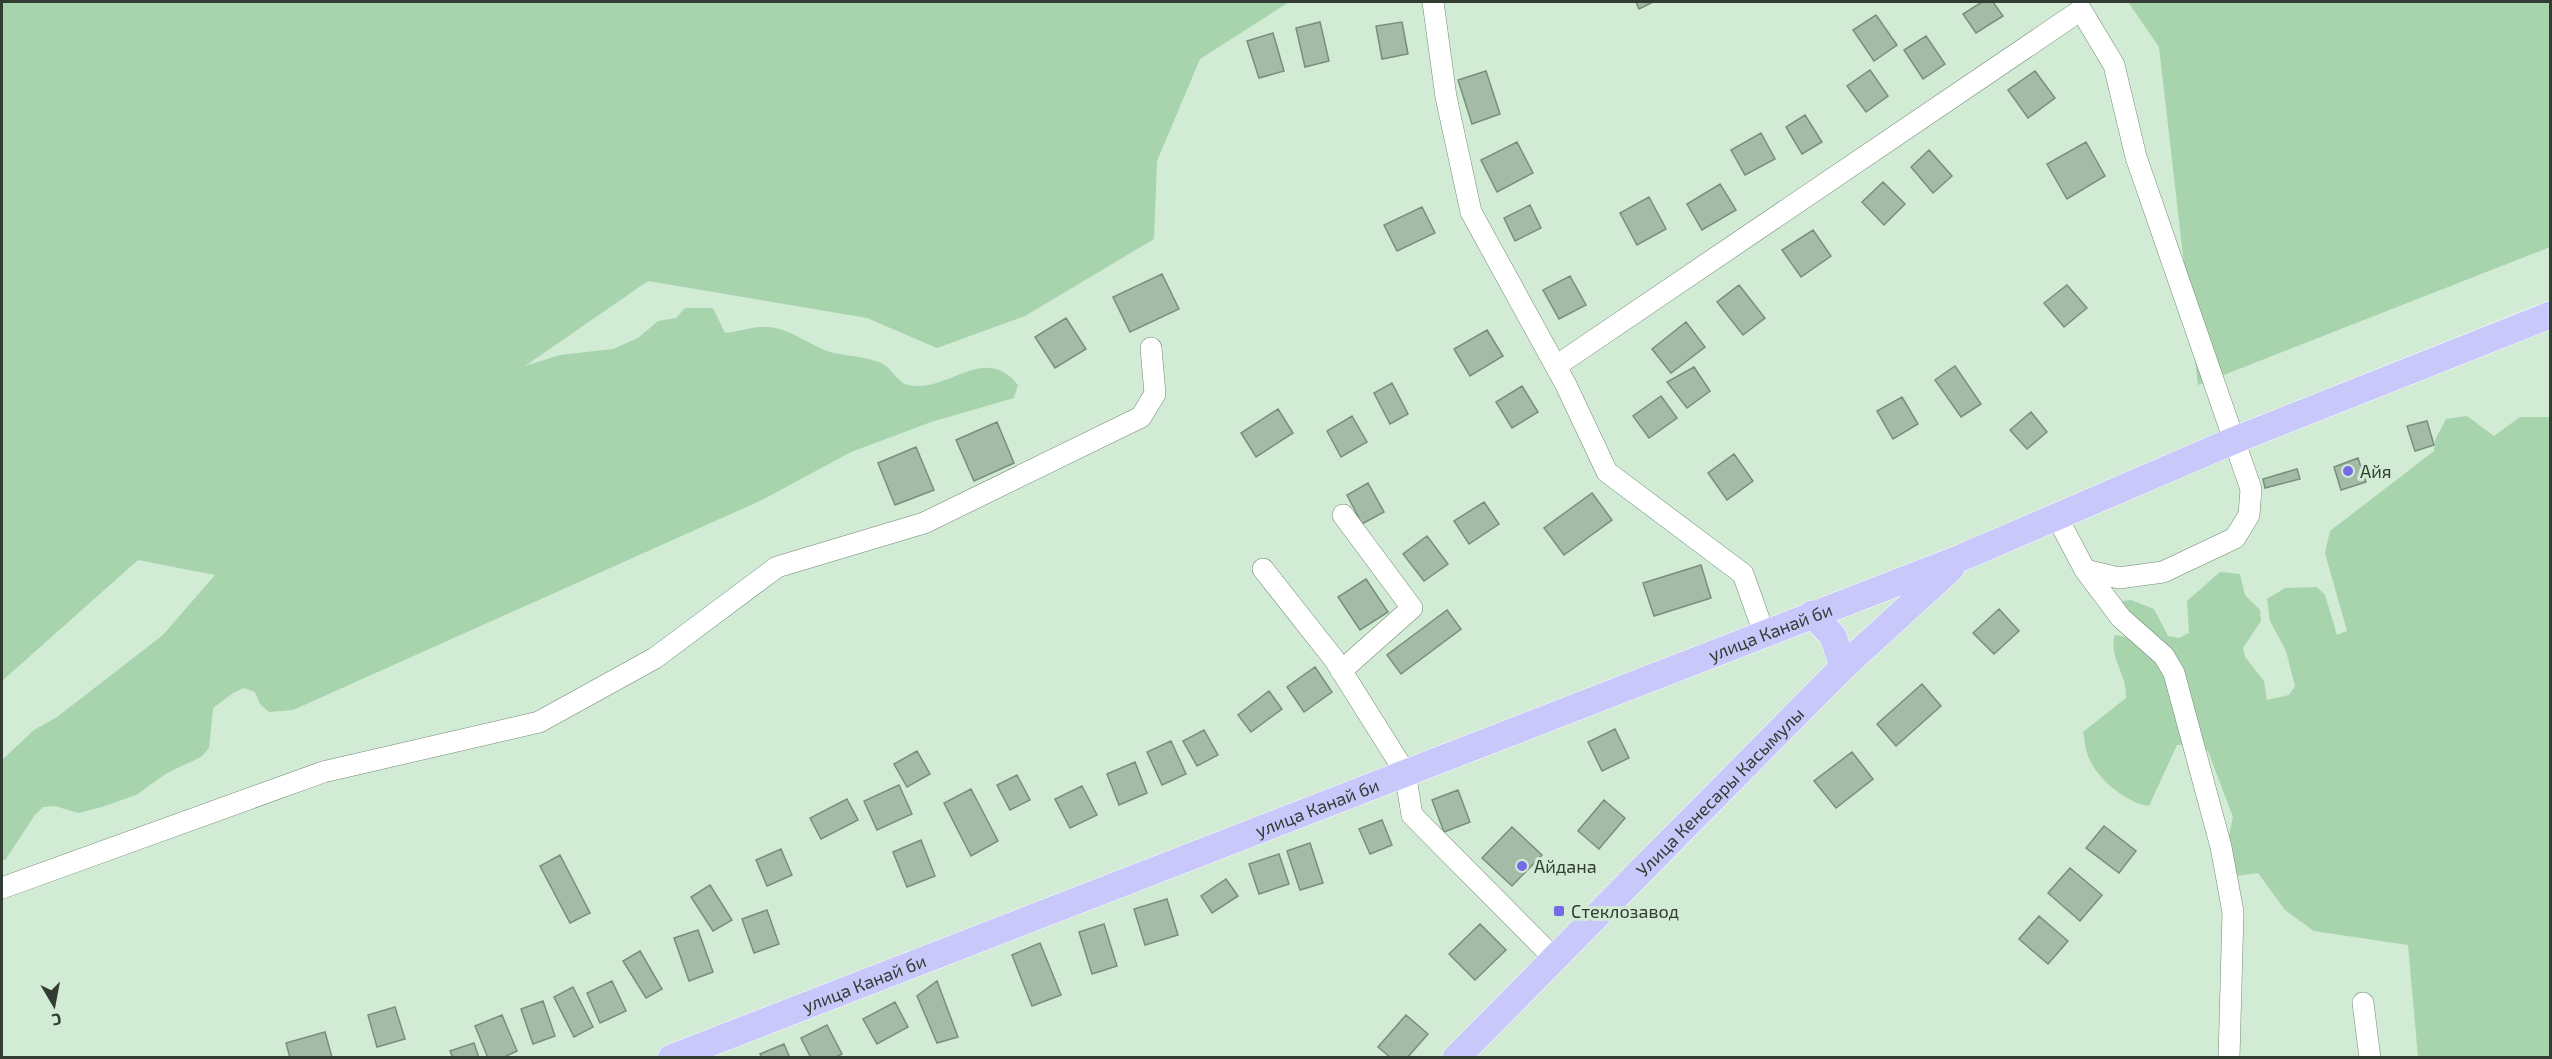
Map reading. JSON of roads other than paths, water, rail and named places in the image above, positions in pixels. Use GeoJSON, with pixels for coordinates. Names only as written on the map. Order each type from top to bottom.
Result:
{"type":"FeatureCollection","features":[{"type":"Feature","properties":{"kind":"main road","name":"улица Канай би"},"geometry":{"type":"LineString","coordinates":[[671,1058],[1963,557],[2235,440],[2550,315]]}},
{"type":"Feature","properties":{"kind":"main road","name":"Улица Кенесары Касымулы"},"geometry":{"type":"LineString","coordinates":[[1456,1058],[1843,667],[1963,557]]}},
{"type":"Feature","properties":{"kind":"main road"},"geometry":{"type":"LineString","coordinates":[[1812,614],[1833,636],[1843,667]]}},
{"type":"Feature","properties":{"kind":"lane"},"geometry":{"type":"LineString","coordinates":[[1433,2],[1446,98],[1471,212],[1556,366],[1607,472],[1743,574],[1764,633]]}},
{"type":"Feature","properties":{"kind":"lane"},"geometry":{"type":"LineString","coordinates":[[1556,366],[2081,6],[2114,65],[2136,157],[2251,489],[2249,514],[2235,538],[2163,572],[2119,578],[2085,570]]}},
{"type":"Feature","properties":{"kind":"lane"},"geometry":{"type":"LineString","coordinates":[[2,888],[323,772],[539,722],[655,658],[777,567],[924,523],[1141,417],[1155,394],[1151,348]]}},
{"type":"Feature","properties":{"kind":"lane"},"geometry":{"type":"LineString","coordinates":[[1341,671],[1412,608],[1343,515]]}},
{"type":"Feature","properties":{"kind":"lane"},"geometry":{"type":"LineString","coordinates":[[2057,517],[2085,570],[2121,618],[2164,657],[2174,674],[2221,847],[2233,912],[2229,1058]]}},
{"type":"Feature","properties":{"kind":"lane"},"geometry":{"type":"LineString","coordinates":[[1263,569],[1341,671],[1405,772],[1412,815],[1554,958]]}},
{"type":"Feature","properties":{"kind":"lane"},"geometry":{"type":"LineString","coordinates":[[2363,1003],[2370,1058]]}},
{"type":"Feature","properties":{"kind":"place","name":"Айя"},"geometry":{"type":"Point","coordinates":[2348,471]}},
{"type":"Feature","properties":{"kind":"place","name":"Айдана"},"geometry":{"type":"Point","coordinates":[1522,866]}},
{"type":"Feature","properties":{"kind":"place","name":"Стеклозавод"},"geometry":{"type":"Point","coordinates":[1559,911]}}]}
